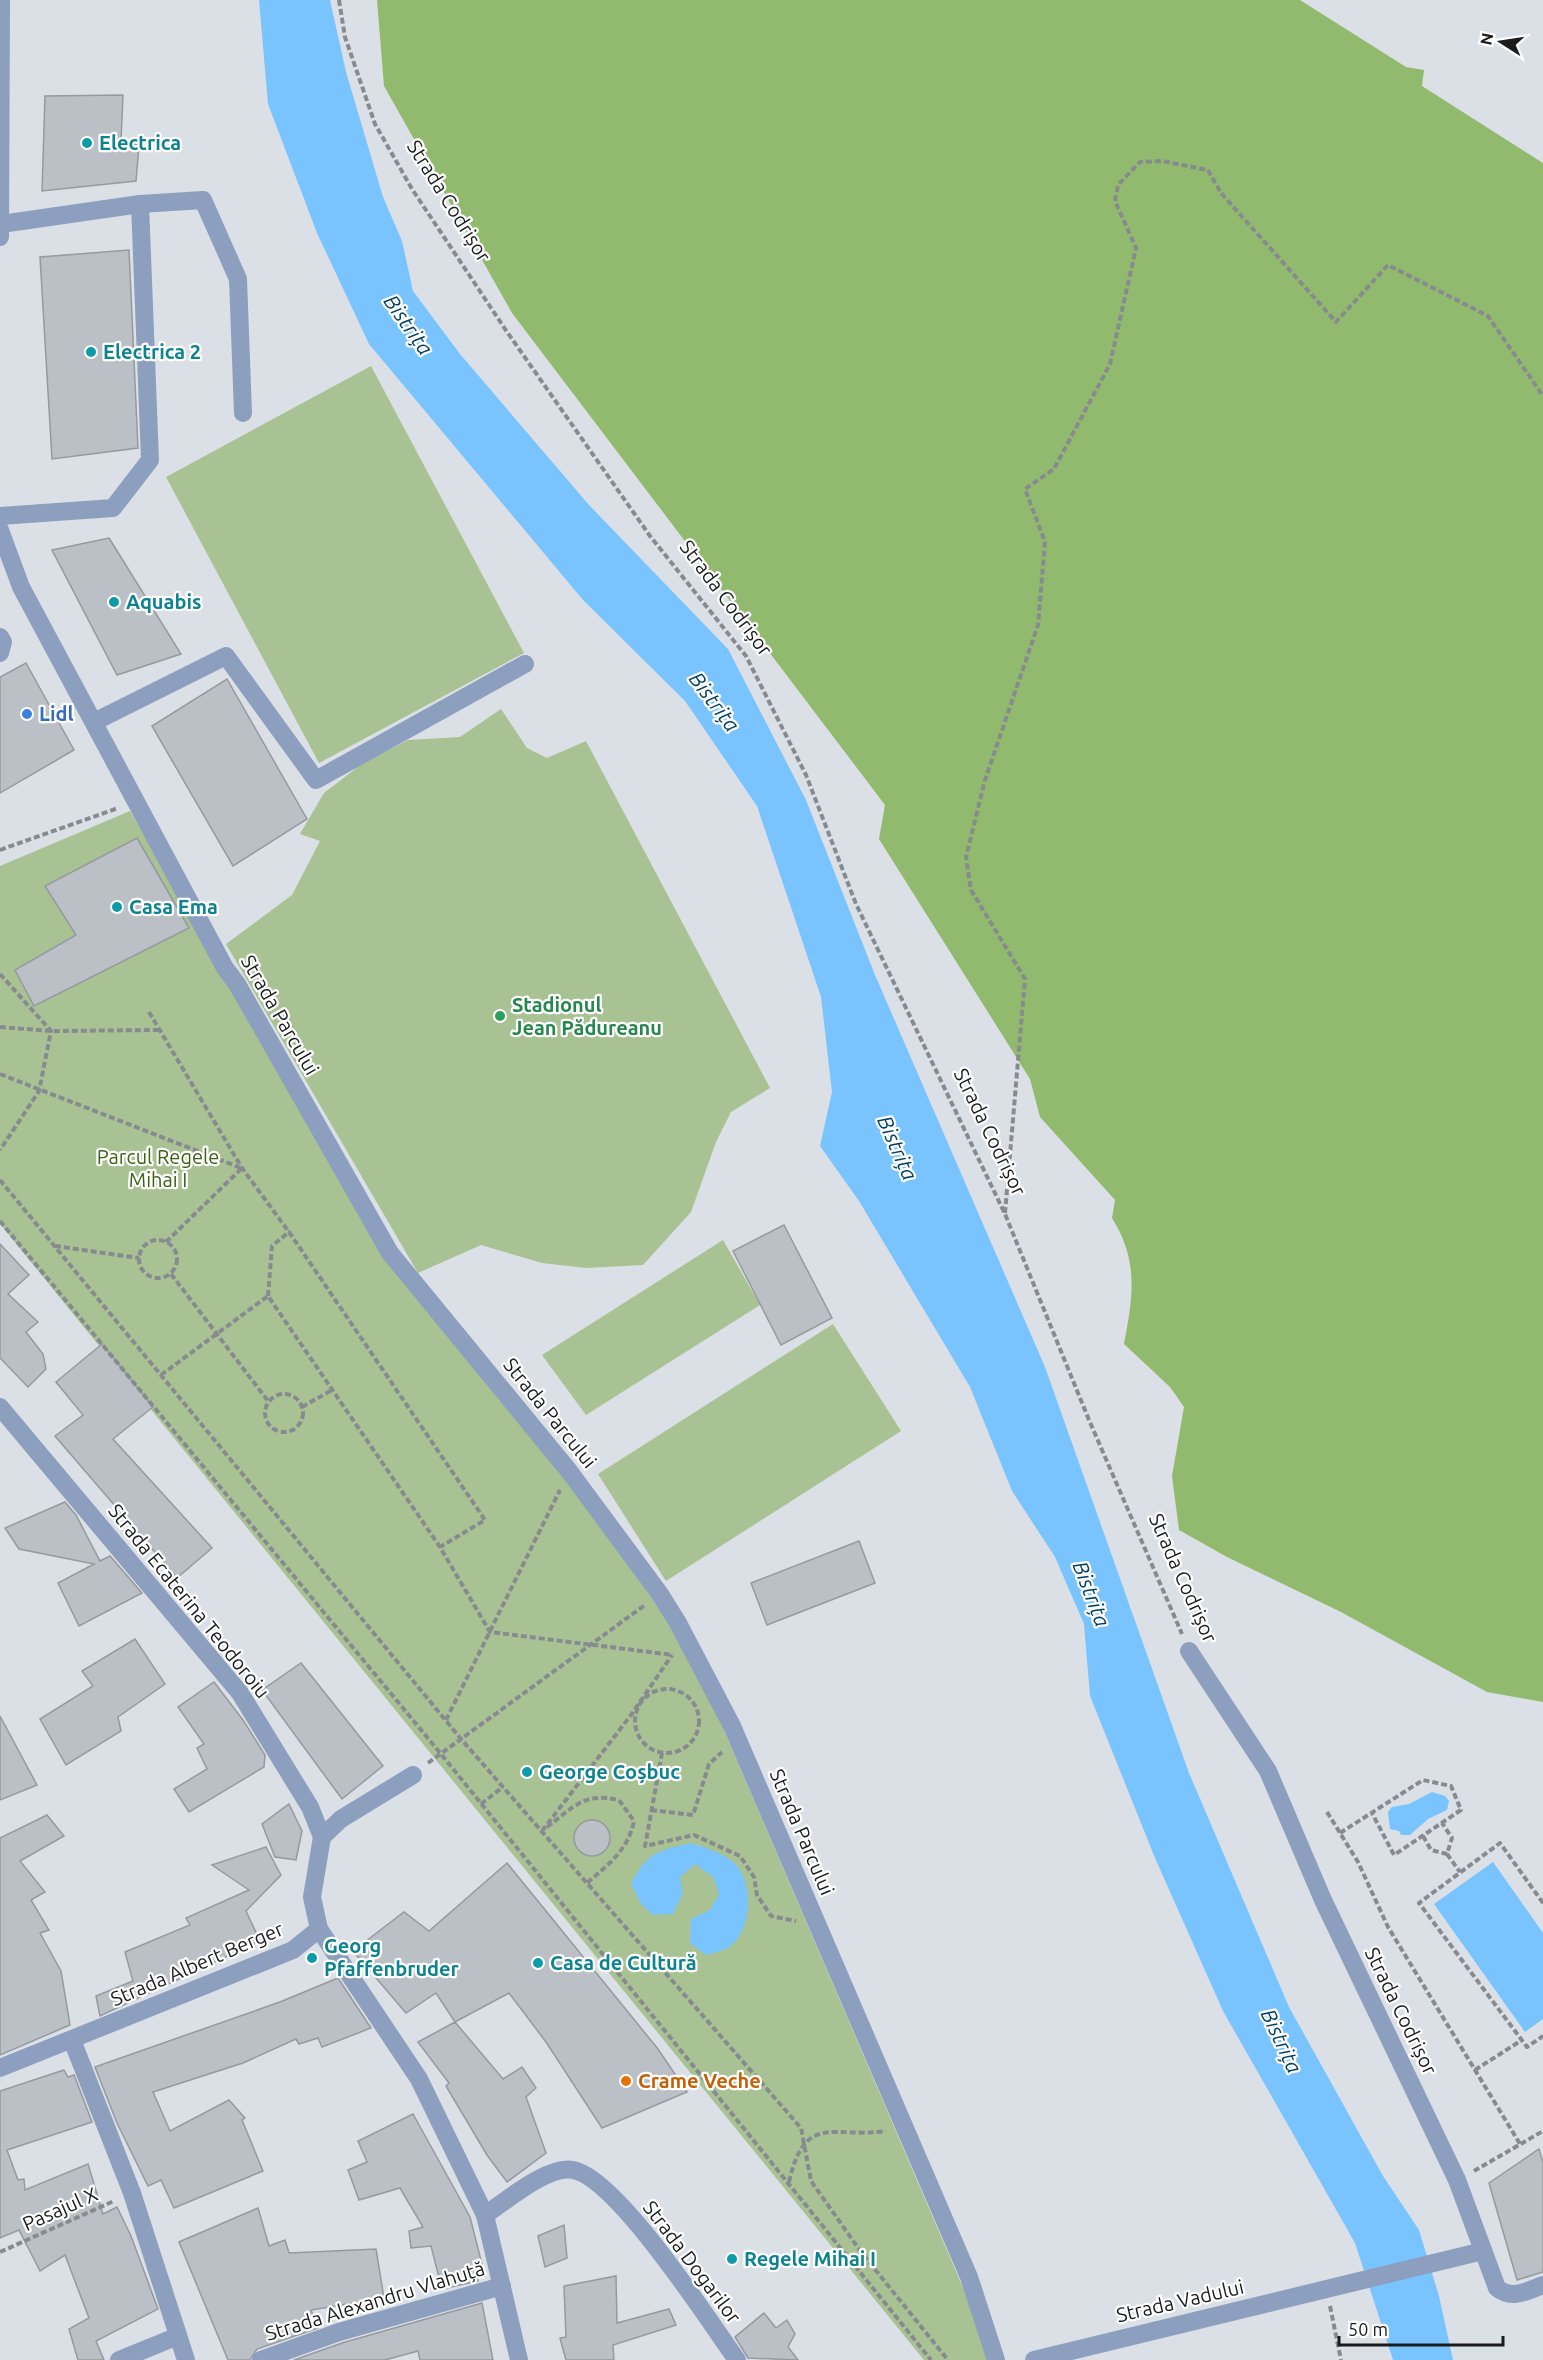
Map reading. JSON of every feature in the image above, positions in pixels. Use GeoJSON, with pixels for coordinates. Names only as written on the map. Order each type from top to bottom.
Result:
{"type":"FeatureCollection","features":[{"type":"Feature","properties":{"kind":"street"},"geometry":{"type":"LineString","coordinates":[[0,237],[1,0]]}},
{"type":"Feature","properties":{"kind":"street"},"geometry":{"type":"LineString","coordinates":[[1,224],[140,204],[203,200],[238,279],[243,413]]}},
{"type":"Feature","properties":{"kind":"street"},"geometry":{"type":"LineString","coordinates":[[0,516],[113,507],[150,460],[140,204]]}},
{"type":"Feature","properties":{"kind":"street","name":"Strada Parcului"},"geometry":{"type":"LineString","coordinates":[[0,530],[21,587],[225,968],[237,984],[390,1253],[569,1471],[657,1590],[696,1658],[741,1746],[969,2277],[996,2360]]}},
{"type":"Feature","properties":{"kind":"street"},"geometry":{"type":"LineString","coordinates":[[0,637],[3,642],[0,653]]}},
{"type":"Feature","properties":{"kind":"street"},"geometry":{"type":"LineString","coordinates":[[94,722],[226,656],[316,780],[525,664]]}},
{"type":"Feature","properties":{"kind":"street","name":"Strada Ecaterina Teodoroiu"},"geometry":{"type":"LineString","coordinates":[[0,1407],[240,1693],[310,1807],[322,1838]]}},
{"type":"Feature","properties":{"kind":"street","name":"Strada Codrișor"},"geometry":{"type":"LineString","coordinates":[[1189,1651],[1268,1771],[1323,1900],[1457,2180],[1497,2288],[1504,2294],[1513,2295],[1543,2285]]}},
{"type":"Feature","properties":{"kind":"street"},"geometry":{"type":"LineString","coordinates":[[413,1775],[341,1819],[322,1838],[312,1897],[319,1929],[419,2079],[485,2215],[519,2360]]}},
{"type":"Feature","properties":{"kind":"street","name":"Strada Albert Berger"},"geometry":{"type":"LineString","coordinates":[[0,2067],[293,1950],[319,1929]]}},
{"type":"Feature","properties":{"kind":"street"},"geometry":{"type":"LineString","coordinates":[[72,2040],[132,2193],[186,2360]]}},
{"type":"Feature","properties":{"kind":"street","name":"Strada Dogarilor"},"geometry":{"type":"LineString","coordinates":[[485,2215],[555,2171],[573,2170],[588,2176],[606,2189],[661,2252],[737,2360]]}},
{"type":"Feature","properties":{"kind":"street","name":"Strada Vadului"},"geometry":{"type":"LineString","coordinates":[[1034,2360],[1483,2251]]}},
{"type":"Feature","properties":{"kind":"street","name":"Strada Alexandru Vlahuță"},"geometry":{"type":"LineString","coordinates":[[261,2360],[339,2332],[502,2286]]}},
{"type":"Feature","properties":{"kind":"street"},"geometry":{"type":"LineString","coordinates":[[119,2360],[178,2336]]}},
{"type":"Feature","properties":{"kind":"path","name":"Strada Codrișor"},"geometry":{"type":"LineString","coordinates":[[339,0],[345,36],[375,124],[412,189],[505,329],[650,536],[746,656],[806,775],[856,904],[1005,1214],[1089,1420],[1189,1651]]}},
{"type":"Feature","properties":{"kind":"path"},"geometry":{"type":"LineString","coordinates":[[1005,1214],[1025,979],[971,890],[966,857],[985,780],[1038,625],[1045,542],[1025,489],[1054,469],[1110,364],[1136,248],[1114,201],[1118,185],[1140,162],[1162,162],[1208,170],[1221,193],[1336,322],[1388,265],[1488,316],[1543,396]]}},
{"type":"Feature","properties":{"kind":"path"},"geometry":{"type":"LineString","coordinates":[[0,849],[136,801]]}},
{"type":"Feature","properties":{"kind":"path"},"geometry":{"type":"LineString","coordinates":[[0,974],[51,1031]]}},
{"type":"Feature","properties":{"kind":"path"},"geometry":{"type":"LineString","coordinates":[[149,1012],[242,1168],[289,1232],[485,1520],[440,1547]]}},
{"type":"Feature","properties":{"kind":"path"},"geometry":{"type":"LineString","coordinates":[[0,1027],[51,1031],[159,1030]]}},
{"type":"Feature","properties":{"kind":"path"},"geometry":{"type":"LineString","coordinates":[[0,1150],[39,1091],[51,1031]]}},
{"type":"Feature","properties":{"kind":"path"},"geometry":{"type":"LineString","coordinates":[[0,1074],[242,1168]]}},
{"type":"Feature","properties":{"kind":"path"},"geometry":{"type":"LineString","coordinates":[[166,1242],[177,1257],[171,1274],[159,1279],[147,1275],[139,1265],[139,1258],[148,1243],[166,1242],[242,1168]]}},
{"type":"Feature","properties":{"kind":"path"},"geometry":{"type":"LineString","coordinates":[[0,1180],[461,1739],[801,2128],[812,2181],[861,2252],[948,2360]]}},
{"type":"Feature","properties":{"kind":"path"},"geometry":{"type":"LineString","coordinates":[[0,1221],[441,1754],[932,2360]]}},
{"type":"Feature","properties":{"kind":"path"},"geometry":{"type":"LineString","coordinates":[[289,1232],[272,1246],[268,1296],[440,1547],[490,1632]]}},
{"type":"Feature","properties":{"kind":"path"},"geometry":{"type":"LineString","coordinates":[[55,1246],[139,1258]]}},
{"type":"Feature","properties":{"kind":"path"},"geometry":{"type":"LineString","coordinates":[[171,1274],[268,1401]]}},
{"type":"Feature","properties":{"kind":"path"},"geometry":{"type":"LineString","coordinates":[[161,1375],[268,1296]]}},
{"type":"Feature","properties":{"kind":"path"},"geometry":{"type":"LineString","coordinates":[[302,1407],[332,1390]]}},
{"type":"Feature","properties":{"kind":"path"},"geometry":{"type":"LineString","coordinates":[[284,1393],[295,1397],[302,1407],[302,1420],[293,1430],[280,1432],[269,1426],[266,1420],[265,1407],[268,1401],[284,1393]]}},
{"type":"Feature","properties":{"kind":"path"},"geometry":{"type":"LineString","coordinates":[[446,1720],[569,1471]]}},
{"type":"Feature","properties":{"kind":"path"},"geometry":{"type":"LineString","coordinates":[[441,1754],[589,1646],[657,1590]]}},
{"type":"Feature","properties":{"kind":"path"},"geometry":{"type":"LineString","coordinates":[[490,1632],[696,1658]]}},
{"type":"Feature","properties":{"kind":"path"},"geometry":{"type":"LineString","coordinates":[[542,1831],[639,1704],[672,1655]]}},
{"type":"Feature","properties":{"kind":"path"},"geometry":{"type":"LineString","coordinates":[[666,1688],[687,1694],[694,1702],[700,1724],[697,1734],[682,1750],[662,1753],[644,1743],[638,1734],[636,1714],[639,1704],[655,1690],[666,1688]]}},
{"type":"Feature","properties":{"kind":"path"},"geometry":{"type":"LineString","coordinates":[[651,1810],[693,1815],[709,1764],[720,1753],[741,1746]]}},
{"type":"Feature","properties":{"kind":"path"},"geometry":{"type":"LineString","coordinates":[[662,1753],[645,1846],[694,1835],[718,1845],[740,1856],[754,1877],[757,1895],[771,1916],[790,1922],[815,1919]]}},
{"type":"Feature","properties":{"kind":"path"},"geometry":{"type":"LineString","coordinates":[[1340,1833],[1423,1780],[1451,1786],[1461,1810],[1394,1855],[1372,1813]]}},
{"type":"Feature","properties":{"kind":"path"},"geometry":{"type":"LineString","coordinates":[[481,1804],[503,1787]]}},
{"type":"Feature","properties":{"kind":"path"},"geometry":{"type":"LineString","coordinates":[[542,1831],[582,1801],[600,1796],[619,1800],[634,1821],[631,1837],[620,1855],[587,1883]]}},
{"type":"Feature","properties":{"kind":"path"},"geometry":{"type":"LineString","coordinates":[[1327,1812],[1358,1862],[1388,1927],[1520,2144]]}},
{"type":"Feature","properties":{"kind":"path"},"geometry":{"type":"LineString","coordinates":[[1443,1823],[1452,1838],[1447,1854]]}},
{"type":"Feature","properties":{"kind":"path"},"geometry":{"type":"LineString","coordinates":[[1423,1836],[1431,1850],[1447,1854],[1460,1872]]}},
{"type":"Feature","properties":{"kind":"path"},"geometry":{"type":"LineString","coordinates":[[1543,1903],[1500,1843],[1419,1904],[1527,2047],[1543,2036]]}},
{"type":"Feature","properties":{"kind":"path"},"geometry":{"type":"LineString","coordinates":[[1475,2070],[1521,2040]]}},
{"type":"Feature","properties":{"kind":"path"},"geometry":{"type":"LineString","coordinates":[[788,2183],[793,2162],[804,2145],[817,2134],[831,2130],[869,2134],[905,2128]]}},
{"type":"Feature","properties":{"kind":"path"},"geometry":{"type":"LineString","coordinates":[[1457,2180],[1543,2131]]}},
{"type":"Feature","properties":{"kind":"path","name":"Pasajul X"},"geometry":{"type":"LineString","coordinates":[[0,2252],[132,2193]]}},
{"type":"Feature","properties":{"kind":"path"},"geometry":{"type":"LineString","coordinates":[[1332,2289],[1341,2360]]}},
{"type":"Feature","properties":{"kind":"green space"},"geometry":{"type":"Polygon","coordinates":[[[377,0],[1300,0],[1406,67],[1424,70],[1422,86],[1543,163],[1543,1702],[1487,1692],[1341,1612],[1227,1557],[1179,1530],[1172,1476],[1184,1407],[1170,1387],[1124,1344],[1130,1311],[1132,1280],[1127,1249],[1112,1218],[1115,1200],[1040,1117],[1030,1079],[879,839],[885,805],[512,313],[384,86],[377,0]]]}},
{"type":"Feature","properties":{"kind":"green space"},"geometry":{"type":"Polygon","coordinates":[[[371,366],[524,653],[319,763],[166,477],[371,366]]]}},
{"type":"Feature","properties":{"kind":"green space","name":"Stadionul Jean Pădureanu"},"geometry":{"type":"Polygon","coordinates":[[[501,709],[527,748],[547,758],[586,741],[770,1088],[731,1112],[716,1142],[691,1212],[643,1265],[586,1268],[542,1263],[481,1245],[418,1273],[226,944],[292,895],[320,841],[300,834],[324,793],[363,763],[408,740],[460,737],[501,709]]]}},
{"type":"Feature","properties":{"kind":"green space","name":"Parcul Regele Mihai I"},"geometry":{"type":"Polygon","coordinates":[[[130,811],[390,1253],[678,1623],[994,2360],[924,2360],[0,1224],[0,866],[130,811]]]}},
{"type":"Feature","properties":{"kind":"green space"},"geometry":{"type":"Polygon","coordinates":[[[723,1240],[760,1305],[586,1415],[542,1355],[723,1240]]]}},
{"type":"Feature","properties":{"kind":"green space"},"geometry":{"type":"Polygon","coordinates":[[[833,1324],[901,1431],[666,1581],[598,1474],[833,1324]]]}},
{"type":"Feature","properties":{"kind":"water","name":"Bistrița"},"geometry":{"type":"Polygon","coordinates":[[[259,0],[330,0],[346,72],[383,197],[402,241],[413,291],[460,354],[589,505],[728,649],[806,800],[875,975],[1045,1367],[1189,1773],[1289,2007],[1383,2176],[1419,2230],[1439,2296],[1453,2360],[1393,2360],[1355,2243],[1223,2011],[1155,1858],[1090,1696],[1084,1624],[1055,1557],[1012,1491],[970,1387],[859,1201],[820,1146],[832,1092],[821,997],[757,806],[685,701],[583,600],[369,344],[317,233],[268,104],[259,0]]]}},
{"type":"Feature","properties":{"kind":"water"},"geometry":{"type":"Polygon","coordinates":[[[1432,1792],[1445,1796],[1449,1801],[1447,1810],[1428,1819],[1410,1835],[1401,1835],[1399,1831],[1390,1829],[1388,1812],[1392,1807],[1409,1804],[1432,1792]]]}},
{"type":"Feature","properties":{"kind":"water"},"geometry":{"type":"Polygon","coordinates":[[[691,1843],[731,1860],[740,1870],[747,1889],[748,1911],[736,1941],[728,1948],[706,1955],[690,1943],[691,1919],[710,1910],[719,1894],[713,1877],[695,1864],[680,1877],[683,1893],[673,1914],[653,1915],[641,1904],[631,1884],[642,1866],[655,1854],[691,1843]]]}},
{"type":"Feature","properties":{"kind":"water"},"geometry":{"type":"Polygon","coordinates":[[[1493,1862],[1543,1933],[1543,2019],[1525,2032],[1434,1904],[1493,1862]]]}},
{"type":"Feature","properties":{"kind":"building","name":"Electrica"},"geometry":{"type":"Polygon","coordinates":[[[123,95],[121,141],[139,145],[136,181],[42,191],[45,96],[123,95]]]}},
{"type":"Feature","properties":{"kind":"building","name":"Electrica 2"},"geometry":{"type":"Polygon","coordinates":[[[129,250],[138,448],[52,459],[40,257],[129,250]]]}},
{"type":"Feature","properties":{"kind":"building","name":"Aquabis"},"geometry":{"type":"Polygon","coordinates":[[[109,538],[181,654],[117,675],[52,550],[109,538]]]}},
{"type":"Feature","properties":{"kind":"building","name":"Lidl"},"geometry":{"type":"Polygon","coordinates":[[[26,663],[74,750],[0,793],[0,677],[26,663]]]}},
{"type":"Feature","properties":{"kind":"building"},"geometry":{"type":"Polygon","coordinates":[[[227,679],[307,819],[233,866],[152,726],[227,679]]]}},
{"type":"Feature","properties":{"kind":"building","name":"Casa Ema"},"geometry":{"type":"Polygon","coordinates":[[[137,838],[189,928],[34,1006],[15,970],[76,935],[45,886],[137,838]]]}},
{"type":"Feature","properties":{"kind":"building"},"geometry":{"type":"Polygon","coordinates":[[[784,1225],[832,1318],[781,1345],[733,1251],[784,1225]]]}},
{"type":"Feature","properties":{"kind":"building"},"geometry":{"type":"Polygon","coordinates":[[[0,1244],[29,1275],[8,1294],[38,1322],[26,1332],[43,1354],[46,1369],[28,1387],[0,1358],[0,1244]]]}},
{"type":"Feature","properties":{"kind":"building"},"geometry":{"type":"Polygon","coordinates":[[[102,1344],[153,1407],[113,1439],[212,1548],[177,1578],[55,1436],[83,1415],[56,1382],[102,1344]]]}},
{"type":"Feature","properties":{"kind":"building"},"geometry":{"type":"Polygon","coordinates":[[[65,1502],[76,1515],[100,1561],[110,1556],[142,1593],[79,1626],[58,1583],[94,1564],[19,1549],[5,1528],[65,1502]]]}},
{"type":"Feature","properties":{"kind":"building"},"geometry":{"type":"Polygon","coordinates":[[[859,1541],[875,1583],[767,1625],[751,1583],[859,1541]]]}},
{"type":"Feature","properties":{"kind":"building"},"geometry":{"type":"Polygon","coordinates":[[[135,1639],[165,1684],[118,1717],[121,1731],[66,1765],[40,1719],[93,1686],[82,1671],[135,1639]]]}},
{"type":"Feature","properties":{"kind":"building"},"geometry":{"type":"Polygon","coordinates":[[[301,1663],[383,1766],[342,1799],[262,1690],[301,1663]]]}},
{"type":"Feature","properties":{"kind":"building"},"geometry":{"type":"Polygon","coordinates":[[[214,1682],[243,1720],[265,1755],[264,1767],[189,1812],[174,1789],[207,1769],[197,1748],[204,1744],[178,1707],[214,1682]]]}},
{"type":"Feature","properties":{"kind":"building"},"geometry":{"type":"Polygon","coordinates":[[[0,1716],[37,1785],[0,1800],[0,1716]]]}},
{"type":"Feature","properties":{"kind":"building"},"geometry":{"type":"Polygon","coordinates":[[[289,1804],[302,1831],[296,1860],[275,1857],[262,1824],[289,1804]]]}},
{"type":"Feature","properties":{"kind":"building"},"geometry":{"type":"Polygon","coordinates":[[[47,1815],[64,1836],[20,1861],[45,1892],[31,1900],[49,1930],[40,1933],[61,1971],[70,2025],[0,2055],[0,1838],[47,1815]]]}},
{"type":"Feature","properties":{"kind":"building"},"geometry":{"type":"Polygon","coordinates":[[[592,1820],[605,1825],[610,1838],[605,1851],[592,1856],[579,1851],[574,1838],[579,1825],[592,1820]]]}},
{"type":"Feature","properties":{"kind":"building"},"geometry":{"type":"Polygon","coordinates":[[[266,1847],[281,1875],[246,1911],[260,1941],[100,2016],[96,1996],[133,1981],[125,1952],[190,1925],[186,1918],[249,1890],[212,1865],[266,1847]]]}},
{"type":"Feature","properties":{"kind":"building"},"geometry":{"type":"Polygon","coordinates":[[[507,1863],[658,2049],[687,2092],[602,2128],[546,2042],[509,1993],[455,2022],[436,1993],[406,2013],[353,1951],[404,1912],[429,1931],[507,1863]]]}},
{"type":"Feature","properties":{"kind":"building"},"geometry":{"type":"Polygon","coordinates":[[[338,1978],[371,2028],[322,2047],[318,2038],[299,2044],[296,2039],[243,2063],[153,2092],[170,2131],[229,2100],[245,2118],[242,2120],[263,2171],[174,2208],[161,2180],[148,2186],[117,2123],[95,2067],[280,2002],[338,1978]]]}},
{"type":"Feature","properties":{"kind":"building"},"geometry":{"type":"Polygon","coordinates":[[[455,2022],[503,2079],[522,2067],[536,2088],[526,2097],[546,2153],[507,2182],[487,2155],[446,2086],[449,2083],[418,2042],[455,2022]]]}},
{"type":"Feature","properties":{"kind":"building"},"geometry":{"type":"Polygon","coordinates":[[[64,2070],[68,2077],[74,2075],[92,2122],[7,2150],[18,2180],[24,2179],[25,2190],[88,2164],[103,2214],[117,2207],[131,2236],[158,2309],[96,2341],[104,2360],[78,2360],[69,2329],[89,2318],[65,2255],[40,2271],[19,2230],[0,2238],[0,2091],[64,2070]]]}},
{"type":"Feature","properties":{"kind":"building"},"geometry":{"type":"Polygon","coordinates":[[[413,2114],[470,2217],[485,2276],[477,2277],[478,2281],[442,2289],[431,2246],[411,2248],[409,2231],[423,2227],[400,2188],[359,2200],[348,2170],[367,2162],[358,2141],[413,2114]]]}},
{"type":"Feature","properties":{"kind":"building"},"geometry":{"type":"Polygon","coordinates":[[[1539,2149],[1543,2162],[1543,2272],[1517,2280],[1489,2183],[1539,2149]]]}},
{"type":"Feature","properties":{"kind":"building"},"geometry":{"type":"Polygon","coordinates":[[[258,2208],[269,2246],[285,2240],[289,2253],[376,2249],[384,2298],[311,2310],[318,2328],[257,2349],[250,2360],[228,2360],[179,2242],[258,2208]]]}},
{"type":"Feature","properties":{"kind":"building"},"geometry":{"type":"Polygon","coordinates":[[[564,2225],[567,2258],[545,2267],[538,2236],[564,2225]]]}},
{"type":"Feature","properties":{"kind":"building"},"geometry":{"type":"Polygon","coordinates":[[[616,2276],[617,2323],[669,2309],[676,2325],[613,2345],[614,2360],[566,2360],[560,2338],[566,2337],[564,2286],[616,2276]]]}},
{"type":"Feature","properties":{"kind":"building"},"geometry":{"type":"Polygon","coordinates":[[[482,2303],[493,2360],[420,2360],[418,2351],[385,2360],[294,2360],[342,2343],[482,2303]]]}},
{"type":"Feature","properties":{"kind":"building"},"geometry":{"type":"Polygon","coordinates":[[[764,2313],[776,2328],[787,2320],[795,2334],[788,2347],[798,2360],[748,2358],[735,2337],[764,2313]]]}},
{"type":"Feature","properties":{"kind":"place","name":"Electrica"},"geometry":{"type":"Point","coordinates":[87,143]}},
{"type":"Feature","properties":{"kind":"place","name":"Electrica 2"},"geometry":{"type":"Point","coordinates":[91,352]}},
{"type":"Feature","properties":{"kind":"place","name":"Aquabis"},"geometry":{"type":"Point","coordinates":[114,602]}},
{"type":"Feature","properties":{"kind":"place","name":"Lidl"},"geometry":{"type":"Point","coordinates":[27,714]}},
{"type":"Feature","properties":{"kind":"place","name":"Casa Ema"},"geometry":{"type":"Point","coordinates":[117,907]}},
{"type":"Feature","properties":{"kind":"place","name":"Stadionul Jean Pădureanu"},"geometry":{"type":"Point","coordinates":[500,1016]}},
{"type":"Feature","properties":{"kind":"place","name":"George Coșbuc"},"geometry":{"type":"Point","coordinates":[527,1772]}},
{"type":"Feature","properties":{"kind":"place","name":"Georg Pfaffenbruder"},"geometry":{"type":"Point","coordinates":[312,1958]}},
{"type":"Feature","properties":{"kind":"place","name":"Casa de Cultură"},"geometry":{"type":"Point","coordinates":[538,1963]}},
{"type":"Feature","properties":{"kind":"place","name":"Crame Veche"},"geometry":{"type":"Point","coordinates":[626,2081]}},
{"type":"Feature","properties":{"kind":"place","name":"Regele Mihai I"},"geometry":{"type":"Point","coordinates":[732,2259]}}]}
